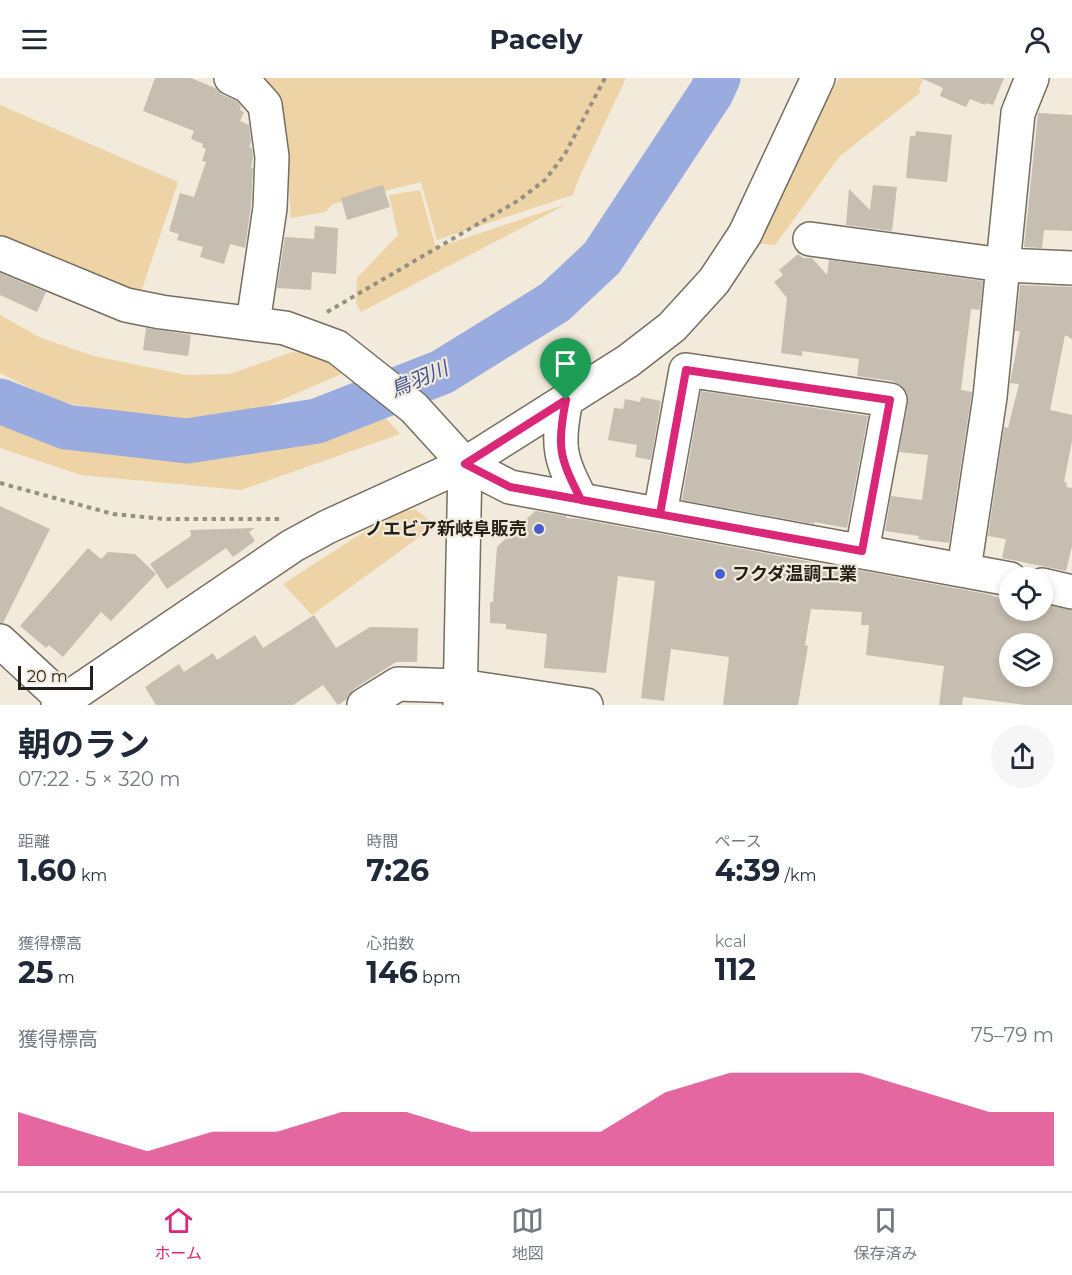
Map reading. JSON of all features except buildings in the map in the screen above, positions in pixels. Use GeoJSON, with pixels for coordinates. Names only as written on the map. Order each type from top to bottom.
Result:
{"type":"FeatureCollection","features":[{"type":"Feature","properties":{"kind":"street"},"geometry":{"type":"LineString","coordinates":[[231,78],[248,86],[265,105],[272,157],[270,208],[253,323]]}},
{"type":"Feature","properties":{"kind":"street"},"geometry":{"type":"LineString","coordinates":[[0,641],[64,704],[292,546],[327,527],[465,464],[628,361],[672,327],[714,281],[745,234],[818,78]]}},
{"type":"Feature","properties":{"kind":"street"},"geometry":{"type":"LineString","coordinates":[[964,569],[990,397],[1018,113],[1032,78]]}},
{"type":"Feature","properties":{"kind":"street"},"geometry":{"type":"LineString","coordinates":[[810,239],[1003,265],[1072,268]]}},
{"type":"Feature","properties":{"kind":"street"},"geometry":{"type":"LineString","coordinates":[[0,253],[126,305],[161,312],[285,328],[337,347],[414,408],[465,464],[510,487],[999,577]]}},
{"type":"Feature","properties":{"kind":"street"},"geometry":{"type":"LineString","coordinates":[[660,514],[686,370],[890,400],[862,551]]}},
{"type":"Feature","properties":{"kind":"street"},"geometry":{"type":"LineString","coordinates":[[566,400],[560,430],[560,447],[567,472],[581,500]]}},
{"type":"Feature","properties":{"kind":"street"},"geometry":{"type":"LineString","coordinates":[[460,696],[465,464]]}},
{"type":"Feature","properties":{"kind":"street"},"geometry":{"type":"LineString","coordinates":[[1053,588],[1072,592]]}},
{"type":"Feature","properties":{"kind":"street"},"geometry":{"type":"LineString","coordinates":[[364,705],[398,684],[460,696],[586,705]]}},
{"type":"Feature","properties":{"kind":"path"},"geometry":{"type":"LineString","coordinates":[[296,333],[519,200],[544,180],[566,154],[605,78]]}},
{"type":"Feature","properties":{"kind":"path"},"geometry":{"type":"LineString","coordinates":[[0,483],[113,514],[164,519],[286,519]]}},
{"type":"Feature","properties":{"kind":"shaded area"},"geometry":{"type":"Polygon","coordinates":[[[262,78],[626,78],[573,195],[437,240],[421,182],[333,204],[325,212],[291,218],[285,126],[262,78]]]}},
{"type":"Feature","properties":{"kind":"shaded area"},"geometry":{"type":"Polygon","coordinates":[[[839,78],[924,78],[919,88],[920,93],[840,156],[775,245],[751,243],[839,78]]]}},
{"type":"Feature","properties":{"kind":"shaded area"},"geometry":{"type":"Polygon","coordinates":[[[0,105],[178,182],[141,292],[79,272],[0,236],[0,105]]]}},
{"type":"Feature","properties":{"kind":"shaded area"},"geometry":{"type":"Polygon","coordinates":[[[420,190],[436,248],[567,204],[361,312],[356,303],[357,278],[398,235],[389,195],[420,190]]]}},
{"type":"Feature","properties":{"kind":"shaded area"},"geometry":{"type":"Polygon","coordinates":[[[0,315],[41,338],[94,356],[186,375],[230,374],[292,352],[314,354],[346,372],[249,414],[171,422],[56,401],[0,373],[0,315]]]}},
{"type":"Feature","properties":{"kind":"shaded area"},"geometry":{"type":"Polygon","coordinates":[[[380,412],[400,434],[241,490],[81,475],[0,448],[0,417],[32,434],[170,461],[380,412]]]}},
{"type":"Feature","properties":{"kind":"shaded area"},"geometry":{"type":"Polygon","coordinates":[[[398,510],[416,510],[436,525],[312,615],[283,584],[398,510]]]}},
{"type":"Feature","properties":{"kind":"waterway","name":"鳥羽川"},"geometry":{"type":"LineString","coordinates":[[0,401],[66,427],[187,441],[317,421],[442,372],[555,302],[602,258],[711,93],[718,78]]}},
{"type":"Feature","properties":{"kind":"place","name":"ノエビア新岐阜販売"},"geometry":{"type":"Point","coordinates":[539,529]}},
{"type":"Feature","properties":{"kind":"place","name":"フクダ温調工業"},"geometry":{"type":"Point","coordinates":[720,574]}},
{"type":"Feature","properties":{"kind":"route"},"geometry":{"type":"LineString","coordinates":[[566,400],[465,464],[510,487],[581,500],[660,514],[686,370],[890,400],[862,551],[581,500],[567,472],[560,447],[560,430],[566,400]]}}]}
